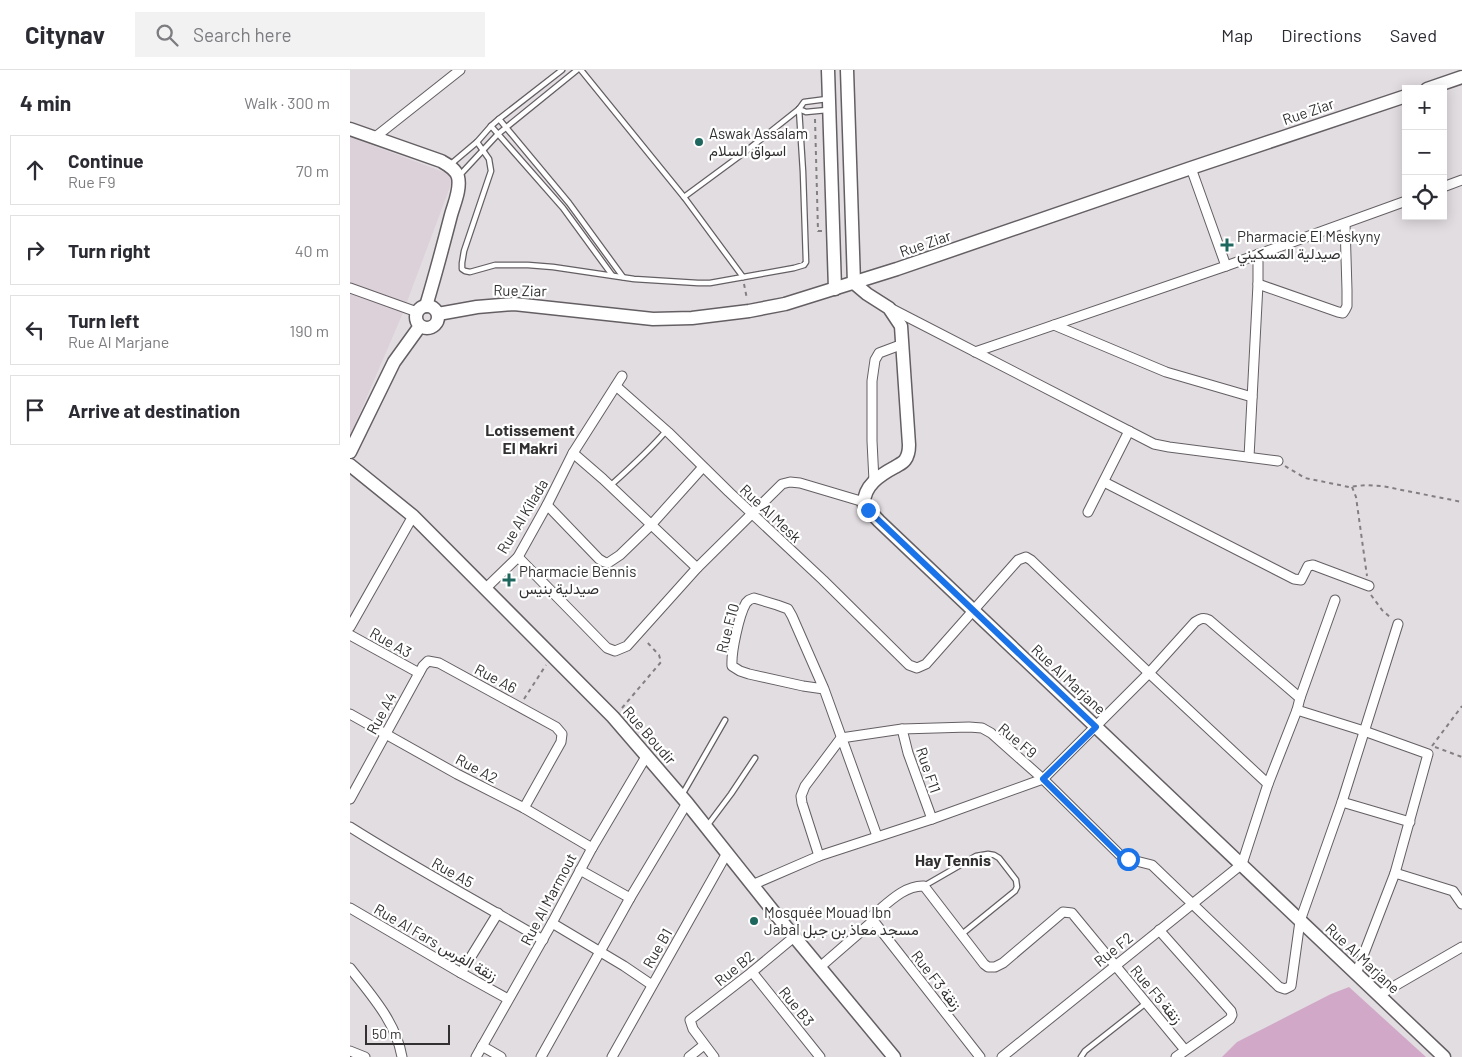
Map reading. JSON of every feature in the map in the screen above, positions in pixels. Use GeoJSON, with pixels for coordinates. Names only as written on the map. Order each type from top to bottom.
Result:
{"type":"FeatureCollection","features":[{"type":"Feature","properties":{"kind":"street"},"geometry":{"type":"LineString","coordinates":[[443,70],[444,82]]}},
{"type":"Feature","properties":{"kind":"street"},"geometry":{"type":"LineString","coordinates":[[374,138],[460,70]]}},
{"type":"Feature","properties":{"kind":"street"},"geometry":{"type":"LineString","coordinates":[[828,70],[835,289]]}},
{"type":"Feature","properties":{"kind":"street"},"geometry":{"type":"LineString","coordinates":[[847,70],[854,283],[889,308],[1154,444],[1278,462]]}},
{"type":"Feature","properties":{"kind":"street"},"geometry":{"type":"LineString","coordinates":[[1439,85],[1462,77]]}},
{"type":"Feature","properties":{"kind":"street","name":"Rue Ziar"},"geometry":{"type":"LineString","coordinates":[[438,314],[477,307],[514,304],[653,319],[692,318],[750,311],[785,304],[897,270],[1402,97]]}},
{"type":"Feature","properties":{"kind":"street"},"geometry":{"type":"LineString","coordinates":[[828,104],[848,103]]}},
{"type":"Feature","properties":{"kind":"street"},"geometry":{"type":"LineString","coordinates":[[350,129],[441,161],[454,170],[458,177],[456,197],[437,271],[421,309],[416,319],[420,326],[433,327],[438,320],[438,314],[433,308],[421,309],[350,288]]}},
{"type":"Feature","properties":{"kind":"street"},"geometry":{"type":"LineString","coordinates":[[1191,168],[1226,266]]}},
{"type":"Feature","properties":{"kind":"street"},"geometry":{"type":"LineString","coordinates":[[1447,186],[1462,180]]}},
{"type":"Feature","properties":{"kind":"street"},"geometry":{"type":"LineString","coordinates":[[976,352],[1226,266],[1402,203]]}},
{"type":"Feature","properties":{"kind":"street"},"geometry":{"type":"LineString","coordinates":[[1258,284],[1343,313],[1347,306],[1345,224]]}},
{"type":"Feature","properties":{"kind":"street"},"geometry":{"type":"LineString","coordinates":[[1249,457],[1258,254]]}},
{"type":"Feature","properties":{"kind":"street"},"geometry":{"type":"LineString","coordinates":[[518,557],[607,648],[618,650],[627,646],[697,568],[779,486],[790,482],[816,487],[864,502],[867,492],[874,481],[903,462],[909,451],[901,326],[889,308]]}},
{"type":"Feature","properties":{"kind":"street"},"geometry":{"type":"LineString","coordinates":[[1054,324],[1166,372],[1252,398]]}},
{"type":"Feature","properties":{"kind":"street"},"geometry":{"type":"LineString","coordinates":[[351,445],[394,362],[420,326]]}},
{"type":"Feature","properties":{"kind":"street"},"geometry":{"type":"LineString","coordinates":[[874,481],[872,390],[874,360],[879,353],[903,344]]}},
{"type":"Feature","properties":{"kind":"street","name":"Rue Al Kilada"},"geometry":{"type":"LineString","coordinates":[[486,588],[518,557],[573,453],[622,376]]}},
{"type":"Feature","properties":{"kind":"street","name":"Rue Al Mesk"},"geometry":{"type":"LineString","coordinates":[[616,386],[666,430],[913,668],[920,668],[926,664],[974,610]]}},
{"type":"Feature","properties":{"kind":"street"},"geometry":{"type":"LineString","coordinates":[[1088,512],[1129,431]]}},
{"type":"Feature","properties":{"kind":"street"},"geometry":{"type":"LineString","coordinates":[[573,453],[697,568]]}},
{"type":"Feature","properties":{"kind":"street","name":"Rue Boudir"},"geometry":{"type":"LineString","coordinates":[[350,465],[413,516],[613,717],[684,800],[794,937],[894,1057]]}},
{"type":"Feature","properties":{"kind":"street"},"geometry":{"type":"LineString","coordinates":[[547,505],[599,559],[606,563],[620,556],[703,467]]}},
{"type":"Feature","properties":{"kind":"street"},"geometry":{"type":"LineString","coordinates":[[1104,482],[1299,581],[1308,566],[1313,565],[1369,586]]}},
{"type":"Feature","properties":{"kind":"street","name":"Rue Al Marjane"},"geometry":{"type":"LineString","coordinates":[[864,502],[865,507],[879,521],[1444,1057]]}},
{"type":"Feature","properties":{"kind":"street"},"geometry":{"type":"LineString","coordinates":[[350,627],[413,516]]}},
{"type":"Feature","properties":{"kind":"street"},"geometry":{"type":"LineString","coordinates":[[974,610],[1018,560],[1026,557],[1268,784]]}},
{"type":"Feature","properties":{"kind":"street","name":"Rue F10"},"geometry":{"type":"LineString","coordinates":[[824,689],[749,674],[732,666],[732,652],[737,629],[744,607],[749,600],[754,598],[788,610],[824,689],[877,836]]}},
{"type":"Feature","properties":{"kind":"street"},"geometry":{"type":"LineString","coordinates":[[1242,864],[1268,784],[1297,710],[1335,600]]}},
{"type":"Feature","properties":{"kind":"street"},"geometry":{"type":"LineString","coordinates":[[752,885],[818,856],[932,819],[1043,779],[1149,673],[1195,622],[1205,618],[1300,698]]}},
{"type":"Feature","properties":{"kind":"street"},"geometry":{"type":"LineString","coordinates":[[1300,921],[1342,802],[1398,624]]}},
{"type":"Feature","properties":{"kind":"street","name":"Rue A3"},"geometry":{"type":"LineString","coordinates":[[350,635],[421,670]]}},
{"type":"Feature","properties":{"kind":"street","name":"Rue A6"},"geometry":{"type":"LineString","coordinates":[[421,670],[430,661],[439,663],[556,727],[562,734],[561,742],[524,808]]}},
{"type":"Feature","properties":{"kind":"street","name":"Rue A4"},"geometry":{"type":"LineString","coordinates":[[350,799],[421,670]]}},
{"type":"Feature","properties":{"kind":"street"},"geometry":{"type":"LineString","coordinates":[[1297,710],[1428,754],[1396,873],[1356,974]]}},
{"type":"Feature","properties":{"kind":"street","name":"Rue A2"},"geometry":{"type":"LineString","coordinates":[[350,714],[457,774],[524,808],[592,848]]}},
{"type":"Feature","properties":{"kind":"street","name":"Rue F9"},"geometry":{"type":"LineString","coordinates":[[842,738],[902,729],[969,727],[982,728],[991,733],[1043,779],[1120,855],[1152,865],[1278,988],[1286,990],[1291,986],[1300,921]]}},
{"type":"Feature","properties":{"kind":"street","name":"Rue F11"},"geometry":{"type":"LineString","coordinates":[[902,729],[908,753],[932,819]]}},
{"type":"Feature","properties":{"kind":"street"},"geometry":{"type":"LineString","coordinates":[[818,856],[801,796],[805,786],[842,738]]}},
{"type":"Feature","properties":{"kind":"street","name":"Rue Al Marmout"},"geometry":{"type":"LineString","coordinates":[[476,1057],[543,940],[592,848],[646,756]]}},
{"type":"Feature","properties":{"kind":"street"},"geometry":{"type":"LineString","coordinates":[[541,1057],[684,800]]}},
{"type":"Feature","properties":{"kind":"street"},"geometry":{"type":"LineString","coordinates":[[1342,802],[1410,822]]}},
{"type":"Feature","properties":{"kind":"street","name":"Rue A5"},"geometry":{"type":"LineString","coordinates":[[350,827],[404,861],[543,940]]}},
{"type":"Feature","properties":{"kind":"street","name":"Rue B1"},"geometry":{"type":"LineString","coordinates":[[612,1057],[727,853]]}},
{"type":"Feature","properties":{"kind":"street","name":"Rue F2"},"geometry":{"type":"LineString","coordinates":[[1002,1057],[1242,864]]}},
{"type":"Feature","properties":{"kind":"street"},"geometry":{"type":"LineString","coordinates":[[580,870],[630,898]]}},
{"type":"Feature","properties":{"kind":"street"},"geometry":{"type":"LineString","coordinates":[[1396,873],[1453,891],[1462,904]]}},
{"type":"Feature","properties":{"kind":"street"},"geometry":{"type":"LineString","coordinates":[[820,967],[872,920],[872,916],[913,886],[924,886],[962,934]]}},
{"type":"Feature","properties":{"kind":"street","name":"Rue Al Fars زنقة الفرس"},"geometry":{"type":"LineString","coordinates":[[350,908],[508,999]]}},
{"type":"Feature","properties":{"kind":"street","name":"Rue F5 زنقة"},"geometry":{"type":"LineString","coordinates":[[962,934],[988,968],[999,966],[1064,912],[1072,913],[1185,1050]]}},
{"type":"Feature","properties":{"kind":"street"},"geometry":{"type":"LineString","coordinates":[[461,973],[498,913]]}},
{"type":"Feature","properties":{"kind":"street","name":"Rue F3 زنقة"},"geometry":{"type":"LineString","coordinates":[[872,920],[980,1057]]}},
{"type":"Feature","properties":{"kind":"street"},"geometry":{"type":"LineString","coordinates":[[552,923],[652,985]]}},
{"type":"Feature","properties":{"kind":"street"},"geometry":{"type":"LineString","coordinates":[[1159,930],[1231,1011],[1232,1015],[1230,1019],[1176,1057]]}},
{"type":"Feature","properties":{"kind":"street","name":"Rue B2"},"geometry":{"type":"LineString","coordinates":[[704,1045],[693,1029],[690,1020],[794,937]]}},
{"type":"Feature","properties":{"kind":"street"},"geometry":{"type":"LineString","coordinates":[[1379,995],[1462,947]]}},
{"type":"Feature","properties":{"kind":"street"},"geometry":{"type":"LineString","coordinates":[[350,968],[391,1024],[399,1043],[402,1057]]}},
{"type":"Feature","properties":{"kind":"street","name":"Rue B3"},"geometry":{"type":"LineString","coordinates":[[752,972],[819,1057]]}},
{"type":"Feature","properties":{"kind":"street"},"geometry":{"type":"LineString","coordinates":[[689,1057],[704,1045],[714,1057]]}},
{"type":"Feature","properties":{"kind":"street"},"geometry":{"type":"LineString","coordinates":[[482,1046],[501,1057]]}},
{"type":"Feature","properties":{"kind":"street"},"geometry":{"type":"LineString","coordinates":[[350,1051],[361,1056]]}},
{"type":"Feature","properties":{"kind":"lane"},"geometry":{"type":"LineString","coordinates":[[449,166],[477,142],[499,119],[562,70]]}},
{"type":"Feature","properties":{"kind":"lane"},"geometry":{"type":"LineString","coordinates":[[458,177],[498,134],[577,70]]}},
{"type":"Feature","properties":{"kind":"lane"},"geometry":{"type":"LineString","coordinates":[[581,70],[684,197],[743,277]]}},
{"type":"Feature","properties":{"kind":"lane"},"geometry":{"type":"LineString","coordinates":[[684,197],[741,156],[799,109],[801,105],[809,101],[828,104]]}},
{"type":"Feature","properties":{"kind":"lane"},"geometry":{"type":"LineString","coordinates":[[799,109],[806,112],[828,104]]}},
{"type":"Feature","properties":{"kind":"lane"},"geometry":{"type":"LineString","coordinates":[[477,142],[491,162],[491,171],[464,251],[462,269],[465,271],[470,272],[495,266],[528,265],[623,277],[710,283],[794,268],[804,265],[806,262],[799,109]]}},
{"type":"Feature","properties":{"kind":"lane"},"geometry":{"type":"LineString","coordinates":[[499,119],[553,182],[623,277]]}},
{"type":"Feature","properties":{"kind":"lane"},"geometry":{"type":"LineString","coordinates":[[491,126],[563,208],[612,275]]}},
{"type":"Feature","properties":{"kind":"lane"},"geometry":{"type":"LineString","coordinates":[[514,151],[521,145]]}},
{"type":"Feature","properties":{"kind":"lane"},"geometry":{"type":"LineString","coordinates":[[530,170],[537,163]]}},
{"type":"Feature","properties":{"kind":"lane"},"geometry":{"type":"LineString","coordinates":[[546,188],[553,182]]}},
{"type":"Feature","properties":{"kind":"lane"},"geometry":{"type":"LineString","coordinates":[[563,208],[569,203]]}},
{"type":"Feature","properties":{"kind":"lane"},"geometry":{"type":"LineString","coordinates":[[578,229],[585,224]]}},
{"type":"Feature","properties":{"kind":"lane"},"geometry":{"type":"LineString","coordinates":[[595,252],[602,247]]}},
{"type":"Feature","properties":{"kind":"lane"},"geometry":{"type":"LineString","coordinates":[[610,486],[634,465],[666,430]]}},
{"type":"Feature","properties":{"kind":"lane"},"geometry":{"type":"LineString","coordinates":[[684,800],[725,720]]}},
{"type":"Feature","properties":{"kind":"lane"},"geometry":{"type":"LineString","coordinates":[[706,827],[755,758]]}},
{"type":"Feature","properties":{"kind":"lane"},"geometry":{"type":"LineString","coordinates":[[924,886],[976,856],[988,854],[999,858],[1016,880],[1017,887],[1015,891],[962,934]]}},
{"type":"Feature","properties":{"kind":"lane"},"geometry":{"type":"LineString","coordinates":[[1081,1057],[1146,1003]]}},
{"type":"Feature","properties":{"kind":"path"},"geometry":{"type":"LineString","coordinates":[[743,277],[750,311]]}},
{"type":"Feature","properties":{"kind":"path"},"geometry":{"type":"LineString","coordinates":[[1278,462],[1305,478],[1349,487],[1382,486],[1462,502]]}},
{"type":"Feature","properties":{"kind":"path"},"geometry":{"type":"LineString","coordinates":[[1352,487],[1356,496],[1370,592],[1382,610],[1398,624]]}},
{"type":"Feature","properties":{"kind":"path"},"geometry":{"type":"LineString","coordinates":[[613,717],[661,662],[660,655],[639,632]]}},
{"type":"Feature","properties":{"kind":"path"},"geometry":{"type":"LineString","coordinates":[[520,707],[553,655]]}},
{"type":"Feature","properties":{"kind":"path"},"geometry":{"type":"LineString","coordinates":[[1462,706],[1432,746],[1462,757]]}},
{"type":"Feature","properties":{"kind":"shaded area"},"geometry":{"type":"Polygon","coordinates":[[[350,137],[454,176],[402,315],[350,436],[350,137]]]}},
{"type":"Feature","properties":{"kind":"shaded area"},"geometry":{"type":"Polygon","coordinates":[[[1349,987],[1426,1057],[1222,1057],[1237,1042],[1331,994],[1349,987]]]}},
{"type":"Feature","properties":{"kind":"place","name":"Aswak Assalam اسواق السلام"},"geometry":{"type":"Point","coordinates":[699,142]}},
{"type":"Feature","properties":{"kind":"place","name":"Pharmacie El Meskyny صيدلية المسكيني"},"geometry":{"type":"Point","coordinates":[1227,245]}},
{"type":"Feature","properties":{"kind":"place","name":"Pharmacie Bennis صيدلية بنيس"},"geometry":{"type":"Point","coordinates":[509,580]}},
{"type":"Feature","properties":{"kind":"place","name":"Mosquée Mouad Ibn Jabal مسجد معاذ بن جبل"},"geometry":{"type":"Point","coordinates":[754,921]}},
{"type":"Feature","properties":{"kind":"district","name":"Lotissement El Makri"},"geometry":{"type":"Point","coordinates":[530,438]}},
{"type":"Feature","properties":{"kind":"district","name":"Hay Tennis"},"geometry":{"type":"Point","coordinates":[953,859]}},
{"type":"Feature","properties":{"kind":"route"},"geometry":{"type":"LineString","coordinates":[[868,510],[1096,727],[1043,779],[1120,855],[1128,859]]}}]}
